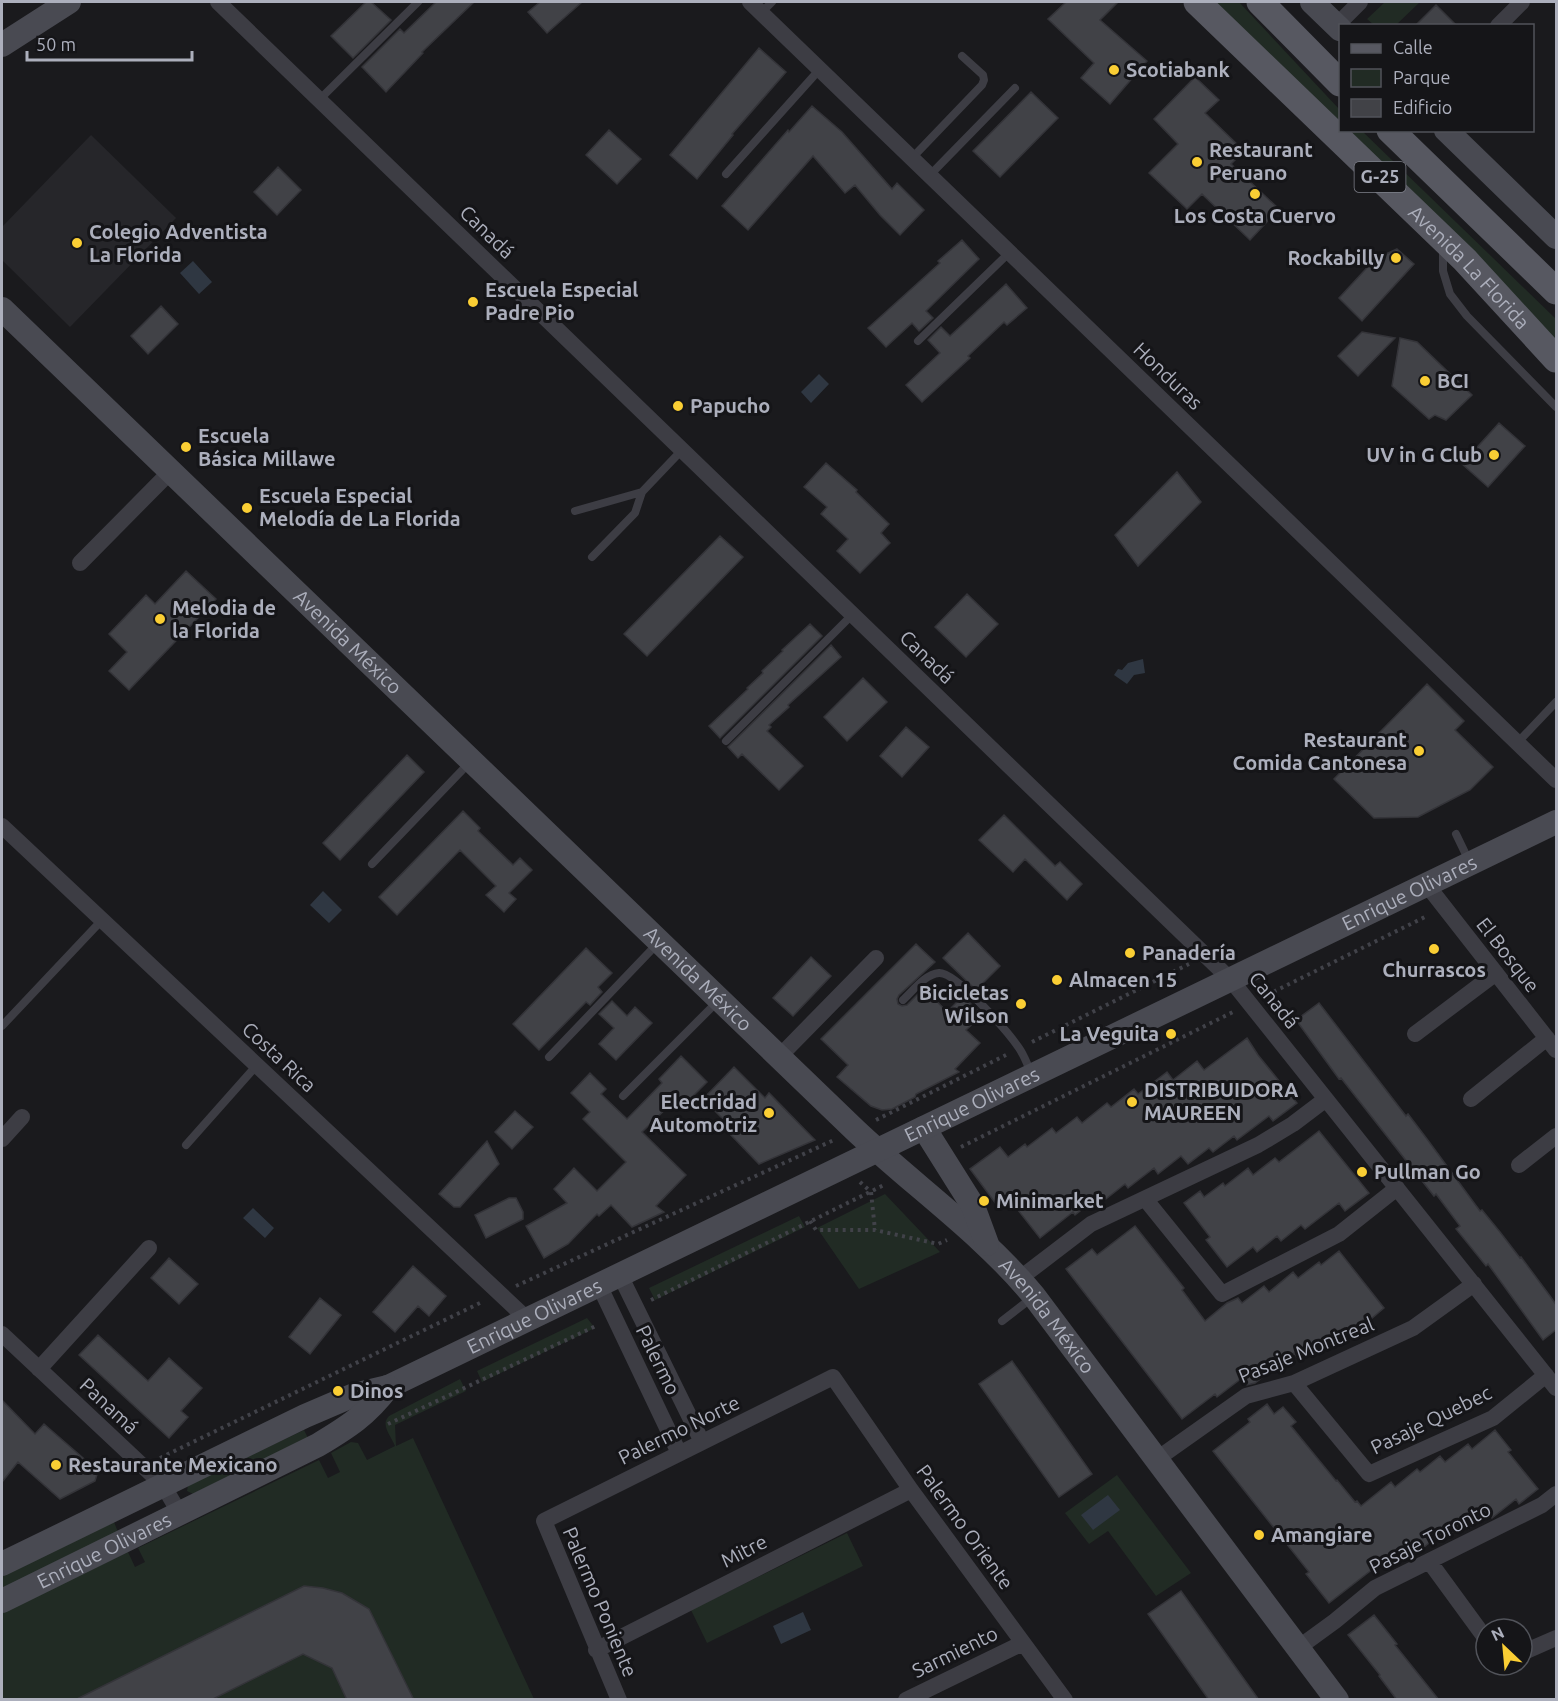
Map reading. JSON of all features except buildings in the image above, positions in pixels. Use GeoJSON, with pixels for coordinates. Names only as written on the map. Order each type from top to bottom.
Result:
{"type":"FeatureCollection","features":[{"type":"Feature","properties":{"kind":"main road"},"geometry":{"type":"LineString","coordinates":[[2,45],[69,2]]}},
{"type":"Feature","properties":{"kind":"main road","name":"Avenida La Florida"},"geometry":{"type":"LineString","coordinates":[[1197,2],[1442,237],[1494,289],[1557,359]]}},
{"type":"Feature","properties":{"kind":"main road"},"geometry":{"type":"LineString","coordinates":[[1260,2],[1339,81]]}},
{"type":"Feature","properties":{"kind":"main road"},"geometry":{"type":"LineString","coordinates":[[1312,2],[1339,27]]}},
{"type":"Feature","properties":{"kind":"main road","name":"Avenida La Florida"},"geometry":{"type":"LineString","coordinates":[[1392,132],[1557,291]]}},
{"type":"Feature","properties":{"kind":"main road"},"geometry":{"type":"LineString","coordinates":[[1448,132],[1557,237]]}},
{"type":"Feature","properties":{"kind":"main road","name":"Avenida México"},"geometry":{"type":"LineString","coordinates":[[2,309],[877,1151],[988,1246],[1026,1288],[1157,1459],[1333,1698]]}},
{"type":"Feature","properties":{"kind":"main road","name":"Enrique Olivares"},"geometry":{"type":"LineString","coordinates":[[2,1564],[305,1416],[354,1395],[388,1387],[1557,822]]}},
{"type":"Feature","properties":{"kind":"main road"},"geometry":{"type":"LineString","coordinates":[[924,1128],[974,1206],[988,1246]]}},
{"type":"Feature","properties":{"kind":"main road","name":"Enrique Olivares"},"geometry":{"type":"LineString","coordinates":[[2,1601],[318,1445],[362,1418],[388,1387]]}},
{"type":"Feature","properties":{"kind":"street","name":"Canadá"},"geometry":{"type":"LineString","coordinates":[[218,2],[1231,980],[1551,1381]]}},
{"type":"Feature","properties":{"kind":"street"},"geometry":{"type":"LineString","coordinates":[[1342,24],[1360,2]]}},
{"type":"Feature","properties":{"kind":"street"},"geometry":{"type":"LineString","coordinates":[[1500,24],[1522,2]]}},
{"type":"Feature","properties":{"kind":"street","name":"Honduras"},"geometry":{"type":"LineString","coordinates":[[761,5],[820,68],[912,158],[1557,780]]}},
{"type":"Feature","properties":{"kind":"street"},"geometry":{"type":"LineString","coordinates":[[80,563],[170,471]]}},
{"type":"Feature","properties":{"kind":"street","name":"Costa Rica"},"geometry":{"type":"LineString","coordinates":[[2,826],[527,1319]]}},
{"type":"Feature","properties":{"kind":"street","name":"El Bosque"},"geometry":{"type":"LineString","coordinates":[[1427,885],[1552,1044]]}},
{"type":"Feature","properties":{"kind":"street"},"geometry":{"type":"LineString","coordinates":[[779,1057],[876,958]]}},
{"type":"Feature","properties":{"kind":"street"},"geometry":{"type":"LineString","coordinates":[[1415,1034],[1496,973]]}},
{"type":"Feature","properties":{"kind":"street"},"geometry":{"type":"LineString","coordinates":[[1471,1099],[1552,1044]]}},
{"type":"Feature","properties":{"kind":"street"},"geometry":{"type":"LineString","coordinates":[[1026,1288],[1090,1224],[1146,1200],[1258,1145],[1293,1124],[1326,1099]]}},
{"type":"Feature","properties":{"kind":"street"},"geometry":{"type":"LineString","coordinates":[[2,1139],[22,1117]]}},
{"type":"Feature","properties":{"kind":"street"},"geometry":{"type":"LineString","coordinates":[[1520,1165],[1557,1136]]}},
{"type":"Feature","properties":{"kind":"street"},"geometry":{"type":"LineString","coordinates":[[1146,1200],[1222,1294],[1339,1234],[1397,1188]]}},
{"type":"Feature","properties":{"kind":"street"},"geometry":{"type":"LineString","coordinates":[[39,1369],[149,1248]]}},
{"type":"Feature","properties":{"kind":"street","name":"Palermo"},"geometry":{"type":"LineString","coordinates":[[609,1280],[636,1307],[702,1442]]}},
{"type":"Feature","properties":{"kind":"street","name":"Palermo"},"geometry":{"type":"LineString","coordinates":[[609,1280],[614,1318],[679,1453]]}},
{"type":"Feature","properties":{"kind":"street","name":"Pasaje Montreal"},"geometry":{"type":"LineString","coordinates":[[1157,1459],[1246,1396],[1294,1383],[1413,1328],[1474,1284]]}},
{"type":"Feature","properties":{"kind":"street","name":"Panamá"},"geometry":{"type":"LineString","coordinates":[[2,1334],[163,1485],[180,1514]]}},
{"type":"Feature","properties":{"kind":"street","name":"Palermo Norte"},"geometry":{"type":"LineString","coordinates":[[544,1521],[833,1377]]}},
{"type":"Feature","properties":{"kind":"street","name":"Palermo Oriente"},"geometry":{"type":"LineString","coordinates":[[833,1377],[911,1490],[1065,1700]]}},
{"type":"Feature","properties":{"kind":"street","name":"Pasaje Quebec"},"geometry":{"type":"LineString","coordinates":[[1294,1383],[1369,1474],[1493,1418],[1551,1381]]}},
{"type":"Feature","properties":{"kind":"street","name":"Mitre"},"geometry":{"type":"LineString","coordinates":[[596,1650],[911,1490]]}},
{"type":"Feature","properties":{"kind":"street","name":"Pasaje Toronto"},"geometry":{"type":"LineString","coordinates":[[1298,1648],[1375,1588],[1542,1505],[1557,1494]]}},
{"type":"Feature","properties":{"kind":"street","name":"Palermo Poniente"},"geometry":{"type":"LineString","coordinates":[[544,1521],[596,1650],[619,1700]]}},
{"type":"Feature","properties":{"kind":"street"},"geometry":{"type":"LineString","coordinates":[[1429,1561],[1474,1623]]}},
{"type":"Feature","properties":{"kind":"street"},"geometry":{"type":"LineString","coordinates":[[1534,1648],[1557,1638]]}},
{"type":"Feature","properties":{"kind":"street","name":"Sarmiento"},"geometry":{"type":"LineString","coordinates":[[906,1700],[1023,1642]]}},
{"type":"Feature","properties":{"kind":"lane"},"geometry":{"type":"LineString","coordinates":[[320,99],[418,2]]}},
{"type":"Feature","properties":{"kind":"lane"},"geometry":{"type":"LineString","coordinates":[[912,158],[982,85],[983,75],[962,56]]}},
{"type":"Feature","properties":{"kind":"lane"},"geometry":{"type":"LineString","coordinates":[[726,174],[820,68]]}},
{"type":"Feature","properties":{"kind":"lane"},"geometry":{"type":"LineString","coordinates":[[930,175],[1015,88]]}},
{"type":"Feature","properties":{"kind":"lane"},"geometry":{"type":"LineString","coordinates":[[1442,237],[1443,271],[1450,294],[1467,316],[1557,407]]}},
{"type":"Feature","properties":{"kind":"lane"},"geometry":{"type":"LineString","coordinates":[[918,341],[1010,252]]}},
{"type":"Feature","properties":{"kind":"lane"},"geometry":{"type":"LineString","coordinates":[[592,557],[635,513],[642,492],[682,450]]}},
{"type":"Feature","properties":{"kind":"lane"},"geometry":{"type":"LineString","coordinates":[[575,511],[642,492]]}},
{"type":"Feature","properties":{"kind":"lane"},"geometry":{"type":"LineString","coordinates":[[726,741],[853,614]]}},
{"type":"Feature","properties":{"kind":"lane"},"geometry":{"type":"LineString","coordinates":[[1518,742],[1557,702]]}},
{"type":"Feature","properties":{"kind":"lane"},"geometry":{"type":"LineString","coordinates":[[372,864],[472,761]]}},
{"type":"Feature","properties":{"kind":"lane"},"geometry":{"type":"LineString","coordinates":[[1456,834],[1470,864]]}},
{"type":"Feature","properties":{"kind":"lane"},"geometry":{"type":"LineString","coordinates":[[2,1026],[102,920]]}},
{"type":"Feature","properties":{"kind":"lane"},"geometry":{"type":"LineString","coordinates":[[549,1057],[660,942]]}},
{"type":"Feature","properties":{"kind":"lane"},"geometry":{"type":"LineString","coordinates":[[903,1000],[928,977],[937,973],[945,974],[973,995],[1007,1033],[1019,1048],[1033,1076]]}},
{"type":"Feature","properties":{"kind":"lane"},"geometry":{"type":"LineString","coordinates":[[623,1096],[719,999]]}},
{"type":"Feature","properties":{"kind":"lane"},"geometry":{"type":"LineString","coordinates":[[186,1145],[257,1065]]}},
{"type":"Feature","properties":{"kind":"lane"},"geometry":{"type":"LineString","coordinates":[[1002,1321],[1026,1288]]}},
{"type":"Feature","properties":{"kind":"path"},"geometry":{"type":"LineString","coordinates":[[942,1156],[1444,908]]}},
{"type":"Feature","properties":{"kind":"path"},"geometry":{"type":"LineString","coordinates":[[636,1307],[906,1174]]}},
{"type":"Feature","properties":{"kind":"path"},"geometry":{"type":"LineString","coordinates":[[871,1192],[875,1230]]}},
{"type":"Feature","properties":{"kind":"path"},"geometry":{"type":"LineString","coordinates":[[810,1221],[816,1230],[875,1230],[938,1244],[970,1230]]}},
{"type":"Feature","properties":{"kind":"path"},"geometry":{"type":"LineString","coordinates":[[385,1425],[614,1318]]}},
{"type":"Feature","properties":{"kind":"shaded area","name":"Colegio Adventista La Florida"},"geometry":{"type":"Polygon","coordinates":[[[91,135],[176,218],[70,327],[2,260],[2,227],[91,135]]]}},
{"type":"Feature","properties":{"kind":"shaded area"},"geometry":{"type":"Polygon","coordinates":[[[193,261],[212,282],[199,294],[180,273],[193,261]]]}},
{"type":"Feature","properties":{"kind":"shaded area"},"geometry":{"type":"Polygon","coordinates":[[[819,374],[829,384],[811,403],[801,392],[819,374]]]}},
{"type":"Feature","properties":{"kind":"shaded area"},"geometry":{"type":"Polygon","coordinates":[[[1143,659],[1145,673],[1134,675],[1127,684],[1114,675],[1118,669],[1122,670],[1128,663],[1143,659]]]}},
{"type":"Feature","properties":{"kind":"shaded area"},"geometry":{"type":"Polygon","coordinates":[[[323,891],[342,910],[329,923],[310,905],[323,891]]]}},
{"type":"Feature","properties":{"kind":"shaded area"},"geometry":{"type":"Polygon","coordinates":[[[253,1208],[274,1228],[265,1238],[243,1218],[253,1208]]]}},
{"type":"Feature","properties":{"kind":"shaded area"},"geometry":{"type":"Polygon","coordinates":[[[1108,1495],[1120,1510],[1093,1530],[1081,1515],[1108,1495]]]}},
{"type":"Feature","properties":{"kind":"shaded area"},"geometry":{"type":"Polygon","coordinates":[[[803,1612],[811,1630],[781,1644],[773,1626],[803,1612]]]}},
{"type":"Feature","properties":{"kind":"green space"},"geometry":{"type":"Polygon","coordinates":[[[1214,2],[1239,2],[1339,109],[1339,127],[1214,2]]]}},
{"type":"Feature","properties":{"kind":"green space"},"geometry":{"type":"Polygon","coordinates":[[[1385,2],[1420,2],[1397,24],[1373,24],[1367,19],[1385,2]]]}},
{"type":"Feature","properties":{"kind":"green space"},"geometry":{"type":"Polygon","coordinates":[[[1344,132],[1363,132],[1556,319],[1556,350],[1344,132]]]}},
{"type":"Feature","properties":{"kind":"green space"},"geometry":{"type":"Polygon","coordinates":[[[885,1194],[940,1252],[859,1289],[817,1228],[885,1194]]]}},
{"type":"Feature","properties":{"kind":"green space"},"geometry":{"type":"Polygon","coordinates":[[[799,1216],[805,1227],[655,1300],[649,1288],[799,1216]]]}},
{"type":"Feature","properties":{"kind":"green space"},"geometry":{"type":"Polygon","coordinates":[[[587,1318],[595,1328],[482,1382],[477,1371],[587,1318]]]}},
{"type":"Feature","properties":{"kind":"green space"},"geometry":{"type":"Polygon","coordinates":[[[460,1379],[466,1391],[395,1425],[396,1446],[413,1438],[534,1699],[2,1700],[2,1613],[128,1552],[135,1567],[145,1562],[138,1548],[319,1460],[328,1478],[340,1472],[331,1453],[351,1442],[358,1443],[367,1460],[395,1446],[386,1427],[389,1416],[460,1379]]]}},
{"type":"Feature","properties":{"kind":"green space"},"geometry":{"type":"Polygon","coordinates":[[[304,1430],[308,1438],[193,1494],[187,1491],[188,1485],[304,1430]]]}},
{"type":"Feature","properties":{"kind":"green space"},"geometry":{"type":"Polygon","coordinates":[[[1117,1475],[1191,1573],[1156,1596],[1108,1531],[1089,1544],[1065,1513],[1117,1475]]]}},
{"type":"Feature","properties":{"kind":"green space"},"geometry":{"type":"Polygon","coordinates":[[[114,1522],[118,1532],[2,1589],[2,1576],[114,1522]]]}},
{"type":"Feature","properties":{"kind":"green space"},"geometry":{"type":"Polygon","coordinates":[[[847,1533],[863,1566],[707,1643],[691,1610],[847,1533]]]}},
{"type":"Feature","properties":{"kind":"place","name":"Scotiabank"},"geometry":{"type":"Point","coordinates":[1114,70]}},
{"type":"Feature","properties":{"kind":"place","name":"Restaurant Peruano"},"geometry":{"type":"Point","coordinates":[1197,162]}},
{"type":"Feature","properties":{"kind":"place","name":"Los Costa Cuervo"},"geometry":{"type":"Point","coordinates":[1255,194]}},
{"type":"Feature","properties":{"kind":"place","name":"Colegio Adventista La Florida"},"geometry":{"type":"Point","coordinates":[77,243]}},
{"type":"Feature","properties":{"kind":"place","name":"Rockabilly"},"geometry":{"type":"Point","coordinates":[1396,258]}},
{"type":"Feature","properties":{"kind":"place","name":"Escuela Especial Padre Pio"},"geometry":{"type":"Point","coordinates":[473,302]}},
{"type":"Feature","properties":{"kind":"place","name":"BCI"},"geometry":{"type":"Point","coordinates":[1425,381]}},
{"type":"Feature","properties":{"kind":"place","name":"Papucho"},"geometry":{"type":"Point","coordinates":[678,406]}},
{"type":"Feature","properties":{"kind":"place","name":"Escuela Básica Millawe"},"geometry":{"type":"Point","coordinates":[186,447]}},
{"type":"Feature","properties":{"kind":"place","name":"UV in G Club"},"geometry":{"type":"Point","coordinates":[1494,455]}},
{"type":"Feature","properties":{"kind":"place","name":"Escuela Especial Melodía de La Florida"},"geometry":{"type":"Point","coordinates":[247,508]}},
{"type":"Feature","properties":{"kind":"place","name":"Melodia de la Florida"},"geometry":{"type":"Point","coordinates":[160,619]}},
{"type":"Feature","properties":{"kind":"place","name":"Restaurant Comida Cantonesa"},"geometry":{"type":"Point","coordinates":[1419,751]}},
{"type":"Feature","properties":{"kind":"place","name":"Churrascos"},"geometry":{"type":"Point","coordinates":[1434,949]}},
{"type":"Feature","properties":{"kind":"place","name":"Panadería"},"geometry":{"type":"Point","coordinates":[1130,953]}},
{"type":"Feature","properties":{"kind":"place","name":"Almacen 15"},"geometry":{"type":"Point","coordinates":[1057,980]}},
{"type":"Feature","properties":{"kind":"place","name":"Bicicletas Wilson"},"geometry":{"type":"Point","coordinates":[1021,1004]}},
{"type":"Feature","properties":{"kind":"place","name":"La Veguita"},"geometry":{"type":"Point","coordinates":[1171,1034]}},
{"type":"Feature","properties":{"kind":"place","name":"DISTRIBUIDORA MAUREEN"},"geometry":{"type":"Point","coordinates":[1132,1102]}},
{"type":"Feature","properties":{"kind":"place","name":"Electridad Automotriz"},"geometry":{"type":"Point","coordinates":[769,1113]}},
{"type":"Feature","properties":{"kind":"place","name":"Pullman Go"},"geometry":{"type":"Point","coordinates":[1362,1172]}},
{"type":"Feature","properties":{"kind":"place","name":"Minimarket"},"geometry":{"type":"Point","coordinates":[984,1201]}},
{"type":"Feature","properties":{"kind":"place","name":"Dinos"},"geometry":{"type":"Point","coordinates":[338,1391]}},
{"type":"Feature","properties":{"kind":"place","name":"Restaurante Mexicano"},"geometry":{"type":"Point","coordinates":[56,1465]}},
{"type":"Feature","properties":{"kind":"place","name":"Amangiare"},"geometry":{"type":"Point","coordinates":[1259,1535]}}]}
